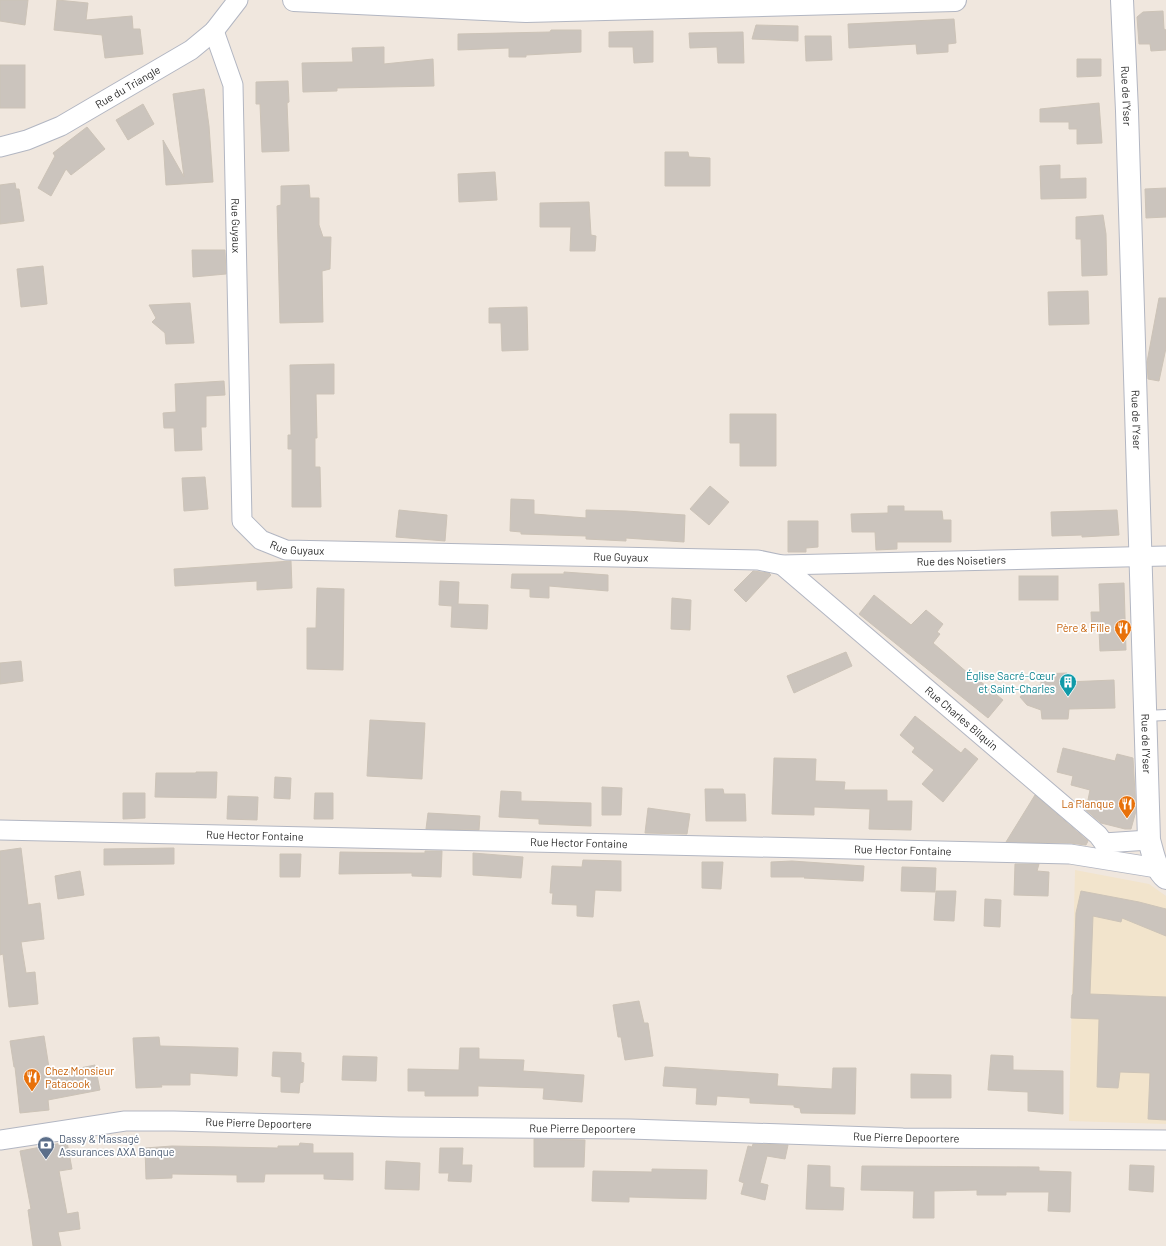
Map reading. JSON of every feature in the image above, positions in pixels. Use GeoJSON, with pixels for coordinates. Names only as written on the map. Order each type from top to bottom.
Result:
{"type":"FeatureCollection","features":[{"type":"Feature","properties":{"kind":"street","name":"Rue du Triangle"},"geometry":{"type":"LineString","coordinates":[[0,147],[27,140],[61,126],[191,50],[214,31],[238,0]]}},
{"type":"Feature","properties":{"kind":"street"},"geometry":{"type":"LineString","coordinates":[[294,0],[526,11],[955,0]]}},
{"type":"Feature","properties":{"kind":"street","name":"Rue de l'Yser"},"geometry":{"type":"LineString","coordinates":[[1122,0],[1127,111],[1140,557],[1156,715],[1150,840],[1162,873]]}},
{"type":"Feature","properties":{"kind":"street","name":"Rue Guyaux"},"geometry":{"type":"LineString","coordinates":[[214,31],[233,86],[242,520],[261,540],[286,550],[758,560],[782,566]]}},
{"type":"Feature","properties":{"kind":"street","name":"Rue des Noisetiers"},"geometry":{"type":"LineString","coordinates":[[782,566],[1166,556]]}},
{"type":"Feature","properties":{"kind":"street","name":"Rue Charles Bilquin"},"geometry":{"type":"LineString","coordinates":[[782,566],[1087,825],[1098,835],[1100,850]]}},
{"type":"Feature","properties":{"kind":"street","name":"Rue Hector Fontaine"},"geometry":{"type":"LineString","coordinates":[[0,830],[1070,854],[1100,850],[1162,873]]}},
{"type":"Feature","properties":{"kind":"street"},"geometry":{"type":"LineString","coordinates":[[1100,850],[1150,840]]}},
{"type":"Feature","properties":{"kind":"street","name":"Rue Pierre Depoortere"},"geometry":{"type":"LineString","coordinates":[[0,1140],[125,1121],[160,1121],[399,1127],[630,1129],[903,1138],[1166,1140]]}},
{"type":"Feature","properties":{"kind":"shaded area"},"geometry":{"type":"Polygon","coordinates":[[[1075,870],[1149,884],[1166,896],[1166,1124],[1069,1121],[1075,870]]]}},
{"type":"Feature","properties":{"kind":"building"},"geometry":{"type":"Polygon","coordinates":[[[0,0],[28,0],[25,25],[0,21],[0,0]]]}},
{"type":"Feature","properties":{"kind":"building"},"geometry":{"type":"Polygon","coordinates":[[[57,0],[88,3],[86,20],[132,16],[133,29],[140,29],[143,54],[105,58],[102,35],[54,30],[57,0]]]}},
{"type":"Feature","properties":{"kind":"building"},"geometry":{"type":"Polygon","coordinates":[[[1163,11],[1164,29],[1166,30],[1166,50],[1151,51],[1150,44],[1139,44],[1137,17],[1143,12],[1163,11]]]}},
{"type":"Feature","properties":{"kind":"building"},"geometry":{"type":"Polygon","coordinates":[[[954,19],[956,43],[948,44],[948,52],[917,54],[916,44],[849,48],[848,24],[954,19]]]}},
{"type":"Feature","properties":{"kind":"building"},"geometry":{"type":"Polygon","coordinates":[[[756,25],[798,26],[798,41],[752,39],[756,25]]]}},
{"type":"Feature","properties":{"kind":"building"},"geometry":{"type":"Polygon","coordinates":[[[551,30],[581,30],[581,52],[509,57],[509,48],[458,50],[458,34],[550,32],[551,30]]]}},
{"type":"Feature","properties":{"kind":"building"},"geometry":{"type":"Polygon","coordinates":[[[653,31],[653,62],[634,63],[633,47],[609,47],[609,32],[653,31]]]}},
{"type":"Feature","properties":{"kind":"building"},"geometry":{"type":"Polygon","coordinates":[[[743,32],[744,63],[718,63],[717,47],[690,48],[689,33],[743,32]]]}},
{"type":"Feature","properties":{"kind":"building"},"geometry":{"type":"Polygon","coordinates":[[[805,36],[831,36],[832,60],[806,61],[805,36]]]}},
{"type":"Feature","properties":{"kind":"building"},"geometry":{"type":"Polygon","coordinates":[[[384,47],[384,64],[433,59],[434,86],[337,88],[337,91],[303,92],[302,63],[353,62],[352,48],[384,47]]]}},
{"type":"Feature","properties":{"kind":"building"},"geometry":{"type":"Polygon","coordinates":[[[1077,59],[1101,59],[1101,76],[1077,77],[1077,59]]]}},
{"type":"Feature","properties":{"kind":"building"},"geometry":{"type":"Polygon","coordinates":[[[0,65],[25,65],[25,108],[0,108],[0,65]]]}},
{"type":"Feature","properties":{"kind":"building"},"geometry":{"type":"Polygon","coordinates":[[[288,81],[289,102],[287,103],[289,151],[262,152],[260,104],[256,104],[256,82],[288,81]]]}},
{"type":"Feature","properties":{"kind":"building"},"geometry":{"type":"Polygon","coordinates":[[[204,89],[209,126],[213,182],[166,185],[163,140],[184,177],[173,94],[204,89]]]}},
{"type":"Feature","properties":{"kind":"building"},"geometry":{"type":"Polygon","coordinates":[[[1099,103],[1102,143],[1077,144],[1077,129],[1069,129],[1069,122],[1040,122],[1040,109],[1099,103]]]}},
{"type":"Feature","properties":{"kind":"building"},"geometry":{"type":"Polygon","coordinates":[[[143,104],[154,124],[128,140],[116,120],[143,104]]]}},
{"type":"Feature","properties":{"kind":"building"},"geometry":{"type":"Polygon","coordinates":[[[87,127],[105,149],[71,175],[66,169],[51,196],[38,188],[55,156],[53,153],[87,127]]]}},
{"type":"Feature","properties":{"kind":"building"},"geometry":{"type":"Polygon","coordinates":[[[665,152],[688,152],[689,157],[710,158],[710,186],[665,186],[665,152]]]}},
{"type":"Feature","properties":{"kind":"building"},"geometry":{"type":"Polygon","coordinates":[[[1060,165],[1060,179],[1086,178],[1086,198],[1041,199],[1040,166],[1060,165]]]}},
{"type":"Feature","properties":{"kind":"building"},"geometry":{"type":"Polygon","coordinates":[[[495,172],[497,200],[459,202],[458,174],[495,172]]]}},
{"type":"Feature","properties":{"kind":"building"},"geometry":{"type":"Polygon","coordinates":[[[15,183],[16,189],[19,189],[24,221],[0,224],[0,185],[15,183]]]}},
{"type":"Feature","properties":{"kind":"building"},"geometry":{"type":"Polygon","coordinates":[[[309,185],[310,198],[319,198],[319,225],[323,237],[331,237],[330,269],[322,271],[323,322],[280,323],[277,206],[281,205],[281,186],[309,185]]]}},
{"type":"Feature","properties":{"kind":"building"},"geometry":{"type":"Polygon","coordinates":[[[1166,188],[1166,217],[1146,218],[1145,189],[1166,188]]]}},
{"type":"Feature","properties":{"kind":"building"},"geometry":{"type":"Polygon","coordinates":[[[589,202],[591,235],[596,236],[595,251],[570,251],[571,227],[540,227],[540,203],[589,202]]]}},
{"type":"Feature","properties":{"kind":"building"},"geometry":{"type":"Polygon","coordinates":[[[1103,215],[1106,234],[1107,275],[1082,276],[1081,239],[1076,239],[1076,217],[1103,215]]]}},
{"type":"Feature","properties":{"kind":"building"},"geometry":{"type":"Polygon","coordinates":[[[192,250],[225,250],[226,274],[193,277],[192,250]]]}},
{"type":"Feature","properties":{"kind":"building"},"geometry":{"type":"Polygon","coordinates":[[[43,266],[47,304],[21,307],[17,269],[43,266]]]}},
{"type":"Feature","properties":{"kind":"building"},"geometry":{"type":"Polygon","coordinates":[[[1088,291],[1089,324],[1049,325],[1048,292],[1088,291]]]}},
{"type":"Feature","properties":{"kind":"building"},"geometry":{"type":"Polygon","coordinates":[[[1159,298],[1166,298],[1166,348],[1159,381],[1148,379],[1147,362],[1159,298]]]}},
{"type":"Feature","properties":{"kind":"building"},"geometry":{"type":"Polygon","coordinates":[[[190,303],[194,343],[166,344],[165,333],[152,322],[156,318],[149,305],[190,303]]]}},
{"type":"Feature","properties":{"kind":"building"},"geometry":{"type":"Polygon","coordinates":[[[527,307],[528,350],[502,351],[501,323],[489,323],[489,308],[527,307]]]}},
{"type":"Feature","properties":{"kind":"building"},"geometry":{"type":"Polygon","coordinates":[[[334,364],[334,394],[316,394],[317,438],[315,438],[315,467],[320,467],[321,507],[292,507],[292,449],[288,449],[288,435],[291,435],[290,365],[334,364]]]}},
{"type":"Feature","properties":{"kind":"building"},"geometry":{"type":"Polygon","coordinates":[[[224,381],[225,395],[206,396],[206,427],[201,427],[202,450],[175,451],[174,428],[164,428],[163,413],[176,412],[175,384],[224,381]]]}},
{"type":"Feature","properties":{"kind":"building"},"geometry":{"type":"Polygon","coordinates":[[[730,414],[776,414],[776,466],[740,466],[740,443],[730,443],[730,414]]]}},
{"type":"Feature","properties":{"kind":"building"},"geometry":{"type":"Polygon","coordinates":[[[205,477],[208,509],[184,511],[182,478],[205,477]]]}},
{"type":"Feature","properties":{"kind":"building"},"geometry":{"type":"Polygon","coordinates":[[[710,486],[729,502],[709,525],[690,509],[710,486]]]}},
{"type":"Feature","properties":{"kind":"building"},"geometry":{"type":"Polygon","coordinates":[[[511,499],[534,500],[534,514],[586,518],[586,510],[685,515],[684,542],[626,538],[626,541],[586,539],[586,536],[521,534],[521,532],[510,531],[511,499]]]}},
{"type":"Feature","properties":{"kind":"building"},"geometry":{"type":"Polygon","coordinates":[[[888,506],[904,506],[904,511],[942,511],[943,520],[951,520],[951,542],[897,542],[897,549],[876,550],[875,532],[852,532],[851,514],[888,513],[888,506]]]}},
{"type":"Feature","properties":{"kind":"building"},"geometry":{"type":"Polygon","coordinates":[[[399,510],[447,515],[445,541],[396,537],[399,510]]]}},
{"type":"Feature","properties":{"kind":"building"},"geometry":{"type":"Polygon","coordinates":[[[1117,510],[1119,535],[1082,537],[1082,535],[1052,536],[1051,512],[1117,510]]]}},
{"type":"Feature","properties":{"kind":"building"},"geometry":{"type":"Polygon","coordinates":[[[788,521],[818,521],[818,547],[806,548],[806,552],[788,552],[788,521]]]}},
{"type":"Feature","properties":{"kind":"building"},"geometry":{"type":"Polygon","coordinates":[[[291,561],[292,588],[257,590],[257,581],[175,586],[174,569],[291,561]]]}},
{"type":"Feature","properties":{"kind":"building"},"geometry":{"type":"Polygon","coordinates":[[[753,571],[769,573],[771,575],[746,602],[734,590],[753,571]]]}},
{"type":"Feature","properties":{"kind":"building"},"geometry":{"type":"Polygon","coordinates":[[[564,572],[608,575],[608,591],[549,586],[549,598],[530,597],[530,589],[511,588],[512,574],[564,574],[564,572]]]}},
{"type":"Feature","properties":{"kind":"building"},"geometry":{"type":"Polygon","coordinates":[[[1019,576],[1058,576],[1058,600],[1019,600],[1019,576]]]}},
{"type":"Feature","properties":{"kind":"building"},"geometry":{"type":"Polygon","coordinates":[[[440,581],[459,582],[458,604],[488,605],[487,629],[451,627],[452,606],[439,605],[440,581]]]}},
{"type":"Feature","properties":{"kind":"building"},"geometry":{"type":"Polygon","coordinates":[[[1124,583],[1126,650],[1100,651],[1099,630],[1092,630],[1091,612],[1100,612],[1099,584],[1124,583]]]}},
{"type":"Feature","properties":{"kind":"building"},"geometry":{"type":"Polygon","coordinates":[[[317,588],[344,589],[343,670],[307,669],[307,628],[316,628],[317,588]]]}},
{"type":"Feature","properties":{"kind":"building"},"geometry":{"type":"Polygon","coordinates":[[[874,595],[911,625],[926,610],[943,624],[937,632],[940,634],[933,643],[969,674],[970,673],[1003,700],[988,718],[859,614],[874,595]]]}},
{"type":"Feature","properties":{"kind":"building"},"geometry":{"type":"Polygon","coordinates":[[[672,598],[691,600],[690,630],[671,629],[672,598]]]}},
{"type":"Feature","properties":{"kind":"building"},"geometry":{"type":"Polygon","coordinates":[[[846,652],[852,666],[794,693],[787,676],[846,652]]]}},
{"type":"Feature","properties":{"kind":"building"},"geometry":{"type":"Polygon","coordinates":[[[21,661],[23,681],[0,684],[0,663],[21,661]]]}},
{"type":"Feature","properties":{"kind":"building","name":"Église Sacré-Cœur et Saint-Charles"},"geometry":{"type":"Polygon","coordinates":[[[1067,673],[1067,682],[1114,680],[1115,708],[1069,709],[1068,719],[1042,719],[1041,710],[1027,705],[1020,697],[1028,687],[1041,685],[1041,674],[1067,673]]]}},
{"type":"Feature","properties":{"kind":"building"},"geometry":{"type":"Polygon","coordinates":[[[915,716],[961,753],[965,748],[978,759],[943,802],[922,784],[934,770],[912,752],[915,748],[900,735],[915,716]]]}},
{"type":"Feature","properties":{"kind":"building"},"geometry":{"type":"Polygon","coordinates":[[[370,720],[425,723],[422,779],[367,776],[370,720]]]}},
{"type":"Feature","properties":{"kind":"building"},"geometry":{"type":"Polygon","coordinates":[[[1063,748],[1115,761],[1117,754],[1133,758],[1136,811],[1131,829],[1101,823],[1086,810],[1090,790],[1071,785],[1073,776],[1057,772],[1063,748]]]}},
{"type":"Feature","properties":{"kind":"building"},"geometry":{"type":"Polygon","coordinates":[[[774,758],[816,759],[815,781],[845,782],[844,790],[887,790],[887,801],[912,801],[911,830],[869,829],[870,809],[814,807],[814,815],[772,814],[774,758]]]}},
{"type":"Feature","properties":{"kind":"building"},"geometry":{"type":"Polygon","coordinates":[[[217,772],[216,798],[155,797],[156,773],[217,772]]]}},
{"type":"Feature","properties":{"kind":"building"},"geometry":{"type":"Polygon","coordinates":[[[275,777],[291,778],[290,799],[274,798],[275,777]]]}},
{"type":"Feature","properties":{"kind":"building"},"geometry":{"type":"Polygon","coordinates":[[[602,787],[622,788],[621,815],[602,815],[602,787]]]}},
{"type":"Feature","properties":{"kind":"building"},"geometry":{"type":"Polygon","coordinates":[[[705,789],[723,789],[724,794],[745,794],[746,821],[706,821],[705,789]]]}},
{"type":"Feature","properties":{"kind":"building"},"geometry":{"type":"Polygon","coordinates":[[[501,791],[521,792],[521,801],[591,803],[591,826],[539,824],[539,819],[499,817],[501,791]]]}},
{"type":"Feature","properties":{"kind":"building"},"geometry":{"type":"Polygon","coordinates":[[[123,793],[145,793],[145,818],[123,819],[123,793]]]}},
{"type":"Feature","properties":{"kind":"building"},"geometry":{"type":"Polygon","coordinates":[[[315,793],[333,793],[333,819],[314,819],[315,793]]]}},
{"type":"Feature","properties":{"kind":"building"},"geometry":{"type":"Polygon","coordinates":[[[1035,795],[1088,841],[1086,845],[1070,843],[1006,842],[1035,795]]]}},
{"type":"Feature","properties":{"kind":"building"},"geometry":{"type":"Polygon","coordinates":[[[228,796],[258,797],[257,820],[227,819],[228,796]]]}},
{"type":"Feature","properties":{"kind":"building"},"geometry":{"type":"Polygon","coordinates":[[[648,808],[690,814],[687,834],[645,833],[648,808]]]}},
{"type":"Feature","properties":{"kind":"building"},"geometry":{"type":"Polygon","coordinates":[[[428,813],[480,816],[479,830],[426,829],[428,813]]]}},
{"type":"Feature","properties":{"kind":"building"},"geometry":{"type":"Polygon","coordinates":[[[21,848],[28,905],[40,903],[44,939],[21,942],[26,973],[35,972],[38,1004],[9,1007],[3,954],[0,955],[0,851],[21,848]]]}},
{"type":"Feature","properties":{"kind":"building"},"geometry":{"type":"Polygon","coordinates":[[[174,848],[174,864],[104,865],[104,849],[174,848]]]}},
{"type":"Feature","properties":{"kind":"building"},"geometry":{"type":"Polygon","coordinates":[[[425,851],[442,851],[441,877],[412,876],[412,873],[339,874],[340,852],[425,853],[425,851]]]}},
{"type":"Feature","properties":{"kind":"building"},"geometry":{"type":"Polygon","coordinates":[[[473,853],[523,857],[521,878],[473,875],[473,853]]]}},
{"type":"Feature","properties":{"kind":"building"},"geometry":{"type":"Polygon","coordinates":[[[280,854],[301,854],[300,877],[280,877],[280,854]]]}},
{"type":"Feature","properties":{"kind":"building"},"geometry":{"type":"Polygon","coordinates":[[[583,860],[621,861],[621,891],[595,890],[593,917],[577,916],[577,905],[552,904],[553,893],[550,893],[552,866],[582,867],[583,860]]]}},
{"type":"Feature","properties":{"kind":"building"},"geometry":{"type":"Polygon","coordinates":[[[792,861],[864,866],[863,881],[804,878],[805,877],[771,877],[771,862],[792,861]]]}},
{"type":"Feature","properties":{"kind":"building"},"geometry":{"type":"Polygon","coordinates":[[[702,862],[723,862],[721,889],[702,888],[702,862]]]}},
{"type":"Feature","properties":{"kind":"building"},"geometry":{"type":"Polygon","coordinates":[[[1015,864],[1039,864],[1037,871],[1049,872],[1048,896],[1014,895],[1015,864]]]}},
{"type":"Feature","properties":{"kind":"building"},"geometry":{"type":"Polygon","coordinates":[[[902,867],[936,868],[935,892],[901,891],[902,867]]]}},
{"type":"Feature","properties":{"kind":"building"},"geometry":{"type":"Polygon","coordinates":[[[80,871],[84,895],[58,899],[55,876],[80,871]]]}},
{"type":"Feature","properties":{"kind":"building"},"geometry":{"type":"Polygon","coordinates":[[[936,891],[956,891],[954,921],[934,920],[936,891]]]}},
{"type":"Feature","properties":{"kind":"building"},"geometry":{"type":"Polygon","coordinates":[[[1081,891],[1139,902],[1166,909],[1166,936],[1122,918],[1121,922],[1093,916],[1090,994],[1166,997],[1166,1120],[1148,1119],[1150,1073],[1120,1072],[1118,1088],[1097,1087],[1099,1019],[1071,1018],[1076,913],[1081,891]]]}},
{"type":"Feature","properties":{"kind":"building"},"geometry":{"type":"Polygon","coordinates":[[[985,899],[1001,900],[1000,927],[984,926],[985,899]]]}},
{"type":"Feature","properties":{"kind":"building"},"geometry":{"type":"Polygon","coordinates":[[[639,1001],[644,1023],[648,1023],[653,1056],[625,1060],[621,1037],[618,1037],[613,1005],[639,1001]]]}},
{"type":"Feature","properties":{"kind":"building"},"geometry":{"type":"Polygon","coordinates":[[[44,1036],[50,1074],[95,1065],[100,1090],[48,1100],[49,1110],[20,1113],[15,1067],[10,1041],[44,1036]]]}},
{"type":"Feature","properties":{"kind":"building"},"geometry":{"type":"Polygon","coordinates":[[[159,1037],[160,1046],[238,1048],[237,1076],[190,1073],[190,1085],[161,1085],[162,1087],[136,1088],[133,1038],[159,1037]]]}},
{"type":"Feature","properties":{"kind":"building"},"geometry":{"type":"Polygon","coordinates":[[[460,1048],[479,1048],[479,1059],[524,1060],[523,1071],[584,1075],[582,1102],[543,1099],[544,1088],[478,1086],[478,1096],[425,1096],[425,1091],[408,1091],[408,1069],[459,1070],[460,1048]]]}},
{"type":"Feature","properties":{"kind":"building"},"geometry":{"type":"Polygon","coordinates":[[[273,1052],[301,1053],[301,1062],[304,1063],[303,1082],[300,1083],[299,1093],[281,1092],[281,1077],[272,1076],[273,1052]]]}},
{"type":"Feature","properties":{"kind":"building"},"geometry":{"type":"Polygon","coordinates":[[[991,1055],[1013,1056],[1013,1070],[1063,1071],[1063,1114],[1028,1111],[1028,1092],[988,1090],[991,1055]]]}},
{"type":"Feature","properties":{"kind":"building"},"geometry":{"type":"Polygon","coordinates":[[[343,1056],[377,1057],[376,1081],[342,1080],[343,1056]]]}},
{"type":"Feature","properties":{"kind":"building"},"geometry":{"type":"Polygon","coordinates":[[[665,1067],[778,1074],[777,1086],[832,1089],[833,1068],[856,1068],[855,1114],[801,1113],[800,1108],[794,1107],[794,1105],[750,1103],[750,1098],[717,1096],[716,1105],[696,1104],[697,1088],[663,1086],[665,1067]]]}},
{"type":"Feature","properties":{"kind":"building"},"geometry":{"type":"Polygon","coordinates":[[[911,1074],[951,1075],[951,1098],[911,1098],[911,1074]]]}},
{"type":"Feature","properties":{"kind":"building"},"geometry":{"type":"Polygon","coordinates":[[[534,1139],[585,1140],[584,1167],[534,1167],[534,1139]]]}},
{"type":"Feature","properties":{"kind":"building"},"geometry":{"type":"Polygon","coordinates":[[[67,1142],[72,1169],[59,1171],[67,1214],[78,1212],[80,1229],[58,1232],[61,1246],[33,1246],[28,1210],[31,1209],[20,1151],[67,1142]]]}},
{"type":"Feature","properties":{"kind":"building"},"geometry":{"type":"Polygon","coordinates":[[[300,1143],[313,1144],[313,1153],[353,1153],[353,1180],[324,1179],[324,1174],[265,1174],[264,1182],[237,1182],[237,1175],[172,1174],[172,1178],[146,1179],[145,1148],[172,1146],[278,1148],[278,1146],[299,1146],[300,1143]]]}},
{"type":"Feature","properties":{"kind":"building"},"geometry":{"type":"Polygon","coordinates":[[[753,1144],[788,1145],[785,1159],[767,1156],[760,1183],[768,1185],[765,1200],[741,1194],[744,1183],[739,1181],[748,1146],[752,1147],[753,1144]]]}},
{"type":"Feature","properties":{"kind":"building"},"geometry":{"type":"Polygon","coordinates":[[[440,1148],[463,1148],[462,1165],[472,1165],[471,1182],[448,1181],[449,1173],[439,1173],[440,1148]]]}},
{"type":"Feature","properties":{"kind":"building"},"geometry":{"type":"Polygon","coordinates":[[[386,1161],[420,1163],[419,1190],[385,1189],[386,1161]]]}},
{"type":"Feature","properties":{"kind":"building"},"geometry":{"type":"Polygon","coordinates":[[[808,1165],[830,1166],[830,1187],[844,1188],[843,1210],[806,1209],[808,1165]]]}},
{"type":"Feature","properties":{"kind":"building"},"geometry":{"type":"Polygon","coordinates":[[[1130,1165],[1154,1166],[1153,1192],[1129,1190],[1130,1165]]]}},
{"type":"Feature","properties":{"kind":"building"},"geometry":{"type":"Polygon","coordinates":[[[862,1166],[1039,1167],[1039,1171],[1071,1172],[1070,1212],[1048,1211],[1049,1192],[1006,1192],[1006,1195],[977,1195],[977,1190],[934,1191],[934,1218],[913,1218],[914,1191],[861,1190],[862,1166]]]}},
{"type":"Feature","properties":{"kind":"building"},"geometry":{"type":"Polygon","coordinates":[[[652,1169],[707,1170],[706,1199],[629,1197],[629,1202],[592,1201],[593,1171],[652,1172],[652,1169]]]}},
{"type":"Feature","properties":{"kind":"place","name":"Père & Fille"},"geometry":{"type":"Point","coordinates":[1123,643]}},
{"type":"Feature","properties":{"kind":"place","name":"Église Sacré-Cœur et Saint-Charles"},"geometry":{"type":"Point","coordinates":[1068,697]}},
{"type":"Feature","properties":{"kind":"place","name":"La Planque"},"geometry":{"type":"Point","coordinates":[1127,819]}},
{"type":"Feature","properties":{"kind":"place","name":"Chez Monsieur Patacook"},"geometry":{"type":"Point","coordinates":[32,1092]}},
{"type":"Feature","properties":{"kind":"place","name":"Dassy & Massagé Assurances AXA Banque"},"geometry":{"type":"Point","coordinates":[46,1160]}}]}
